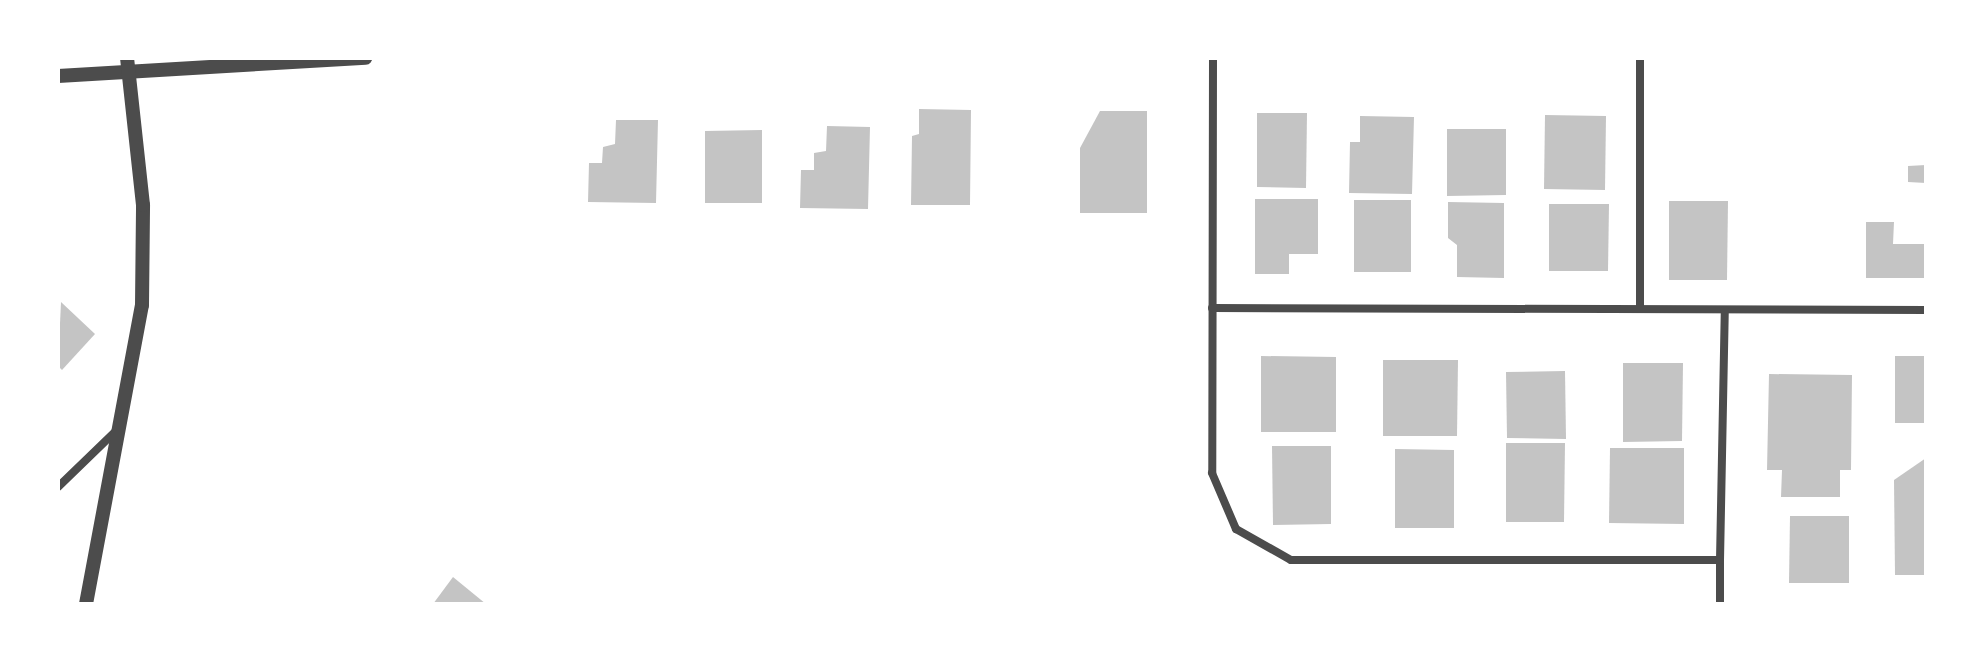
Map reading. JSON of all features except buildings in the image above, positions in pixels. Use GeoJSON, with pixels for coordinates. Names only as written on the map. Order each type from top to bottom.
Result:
{"type":"FeatureCollection","features":[{"type":"Feature","properties":{"kind":"street"},"geometry":{"type":"LineString","coordinates":[[86,604],[142,305],[143,205],[127,58]]}},
{"type":"Feature","properties":{"kind":"street"},"geometry":{"type":"LineString","coordinates":[[58,76],[365,58]]}},
{"type":"Feature","properties":{"kind":"street"},"geometry":{"type":"LineString","coordinates":[[1213,58],[1212,473],[1236,529],[1291,560],[1720,560]]}},
{"type":"Feature","properties":{"kind":"street"},"geometry":{"type":"LineString","coordinates":[[1640,58],[1640,309]]}},
{"type":"Feature","properties":{"kind":"street"},"geometry":{"type":"LineString","coordinates":[[1212,308],[1926,310]]}},
{"type":"Feature","properties":{"kind":"street"},"geometry":{"type":"LineString","coordinates":[[1720,604],[1725,310]]}},
{"type":"Feature","properties":{"kind":"street"},"geometry":{"type":"LineString","coordinates":[[58,487],[117,430]]}}]}
